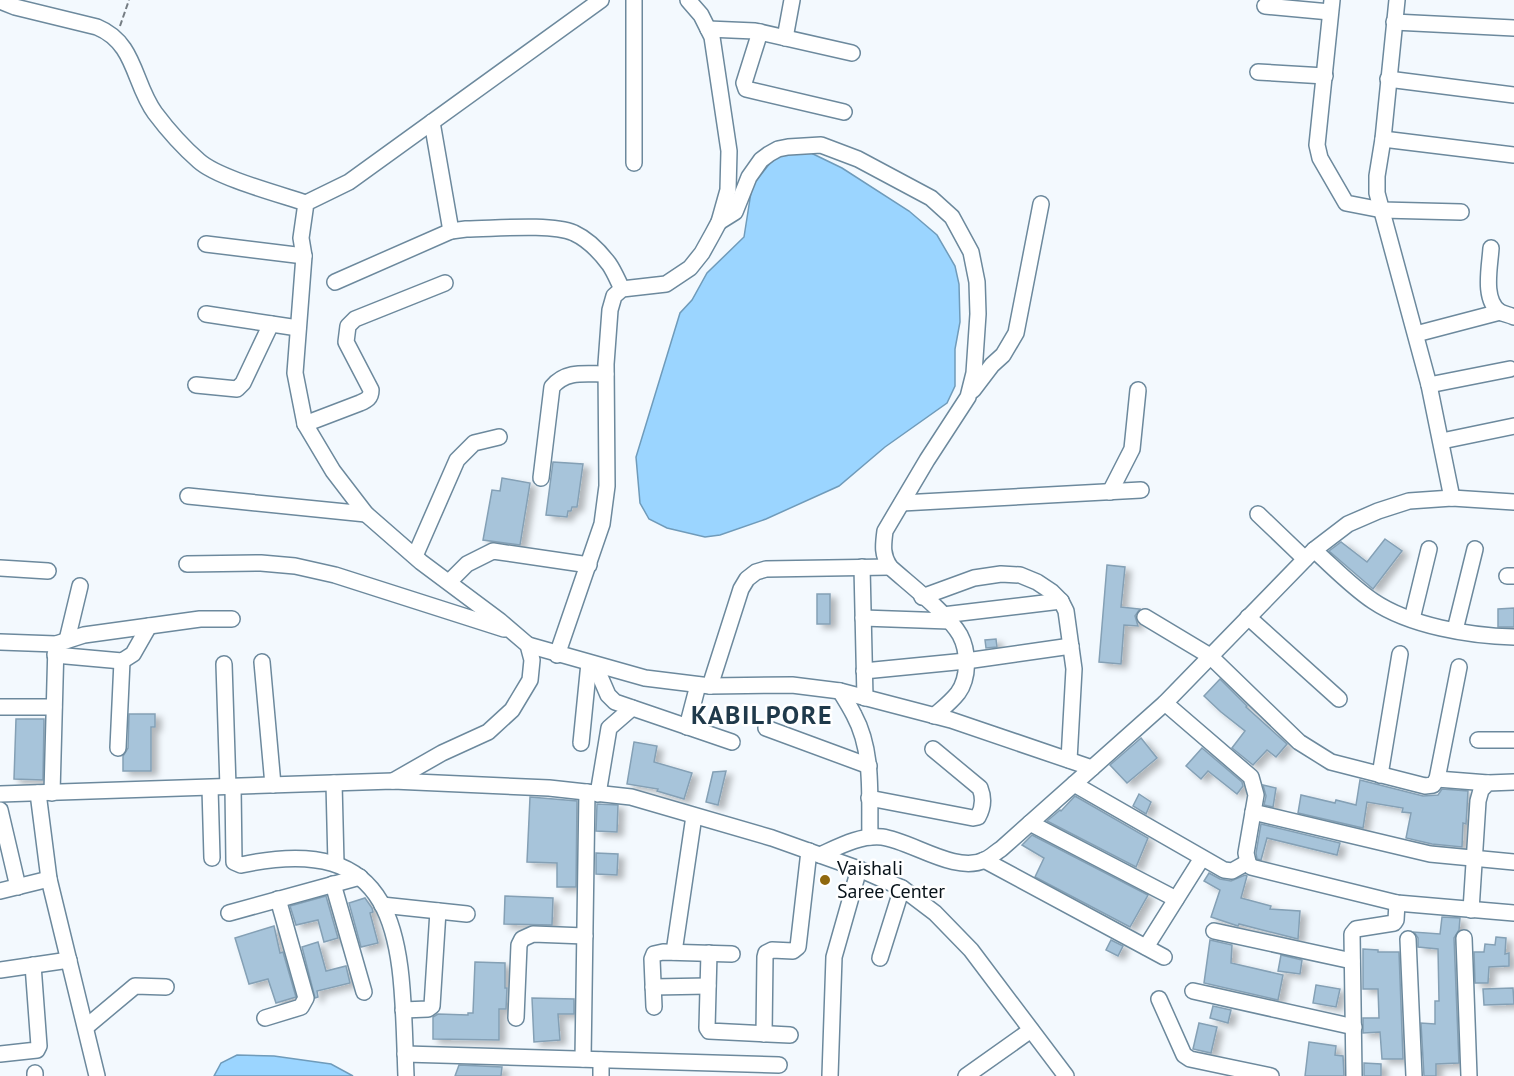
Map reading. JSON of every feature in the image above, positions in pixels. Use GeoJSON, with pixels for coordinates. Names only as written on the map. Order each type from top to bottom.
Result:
{"type":"FeatureCollection","features":[{"type":"Feature","properties":{"kind":"street"},"geometry":{"type":"LineString","coordinates":[[0,1],[15,7],[97,27],[116,37],[155,113],[198,160],[216,172],[306,203],[349,182],[601,0]]}},
{"type":"Feature","properties":{"kind":"street"},"geometry":{"type":"LineString","coordinates":[[634,0],[634,163]]}},
{"type":"Feature","properties":{"kind":"street"},"geometry":{"type":"LineString","coordinates":[[557,655],[602,524],[607,486],[606,374],[610,310],[614,296],[622,289],[666,284],[690,268],[702,253],[718,222],[728,190],[729,151],[712,37],[701,15],[688,0]]}},
{"type":"Feature","properties":{"kind":"street"},"geometry":{"type":"LineString","coordinates":[[785,38],[792,0]]}},
{"type":"Feature","properties":{"kind":"street"},"geometry":{"type":"LineString","coordinates":[[1397,0],[1377,193],[1429,385],[1452,498]]}},
{"type":"Feature","properties":{"kind":"street"},"geometry":{"type":"LineString","coordinates":[[1265,6],[1331,6],[1317,145],[1320,158],[1346,203],[1382,210],[1461,212]]}},
{"type":"Feature","properties":{"kind":"street"},"geometry":{"type":"LineString","coordinates":[[1394,22],[1514,28]]}},
{"type":"Feature","properties":{"kind":"street"},"geometry":{"type":"LineString","coordinates":[[708,29],[744,29],[852,53]]}},
{"type":"Feature","properties":{"kind":"street"},"geometry":{"type":"LineString","coordinates":[[760,32],[744,82],[746,89],[844,112]]}},
{"type":"Feature","properties":{"kind":"street"},"geometry":{"type":"LineString","coordinates":[[1258,72],[1325,76]]}},
{"type":"Feature","properties":{"kind":"street"},"geometry":{"type":"LineString","coordinates":[[1388,80],[1514,95]]}},
{"type":"Feature","properties":{"kind":"street"},"geometry":{"type":"LineString","coordinates":[[432,123],[451,231]]}},
{"type":"Feature","properties":{"kind":"street"},"geometry":{"type":"LineString","coordinates":[[1383,140],[1514,155]]}},
{"type":"Feature","properties":{"kind":"street"},"geometry":{"type":"LineString","coordinates":[[718,222],[735,212],[749,177],[761,160],[778,149],[788,147],[814,145],[827,147],[858,159],[931,198],[952,217],[971,252],[977,282],[975,359],[968,397]]}},
{"type":"Feature","properties":{"kind":"street"},"geometry":{"type":"LineString","coordinates":[[306,203],[301,238],[304,256],[295,373],[305,424],[333,471],[366,514],[415,556],[528,645],[645,678],[704,685],[815,686],[840,691],[934,716],[1092,768]]}},
{"type":"Feature","properties":{"kind":"street"},"geometry":{"type":"LineString","coordinates":[[934,716],[958,693],[965,680],[965,651],[960,635],[946,618],[890,567],[884,558],[885,531],[968,397],[982,376],[1003,355],[1016,333],[1041,204]]}},
{"type":"Feature","properties":{"kind":"street"},"geometry":{"type":"LineString","coordinates":[[334,282],[451,231],[557,228],[584,239],[609,264],[622,289]]}},
{"type":"Feature","properties":{"kind":"street"},"geometry":{"type":"LineString","coordinates":[[206,244],[304,256]]}},
{"type":"Feature","properties":{"kind":"street"},"geometry":{"type":"LineString","coordinates":[[1491,248],[1489,292],[1493,305],[1507,314]]}},
{"type":"Feature","properties":{"kind":"street"},"geometry":{"type":"LineString","coordinates":[[305,424],[360,403],[368,399],[371,394],[346,342],[348,326],[355,319],[445,283]]}},
{"type":"Feature","properties":{"kind":"street"},"geometry":{"type":"LineString","coordinates":[[206,314],[298,328]]}},
{"type":"Feature","properties":{"kind":"street"},"geometry":{"type":"LineString","coordinates":[[1416,334],[1507,314]]}},
{"type":"Feature","properties":{"kind":"street"},"geometry":{"type":"LineString","coordinates":[[196,385],[237,389],[243,383],[272,324]]}},
{"type":"Feature","properties":{"kind":"street"},"geometry":{"type":"LineString","coordinates":[[1429,385],[1510,369]]}},
{"type":"Feature","properties":{"kind":"street"},"geometry":{"type":"LineString","coordinates":[[541,478],[552,387],[558,379],[565,375],[606,374]]}},
{"type":"Feature","properties":{"kind":"street"},"geometry":{"type":"LineString","coordinates":[[1110,492],[1132,449],[1138,390]]}},
{"type":"Feature","properties":{"kind":"street"},"geometry":{"type":"LineString","coordinates":[[1442,441],[1514,426]]}},
{"type":"Feature","properties":{"kind":"street"},"geometry":{"type":"LineString","coordinates":[[415,556],[457,460],[474,443],[499,437]]}},
{"type":"Feature","properties":{"kind":"street"},"geometry":{"type":"LineString","coordinates":[[903,503],[1141,490]]}},
{"type":"Feature","properties":{"kind":"street"},"geometry":{"type":"LineString","coordinates":[[188,496],[366,514]]}},
{"type":"Feature","properties":{"kind":"street"},"geometry":{"type":"LineString","coordinates":[[815,853],[854,840],[885,837],[951,860],[967,863],[984,861],[1165,703],[1310,555],[1348,524],[1409,501],[1452,498],[1514,502]]}},
{"type":"Feature","properties":{"kind":"street"},"geometry":{"type":"LineString","coordinates":[[1258,514],[1372,601],[1412,619],[1455,630],[1484,636],[1514,637]]}},
{"type":"Feature","properties":{"kind":"street"},"geometry":{"type":"LineString","coordinates":[[1412,619],[1429,549]]}},
{"type":"Feature","properties":{"kind":"street"},"geometry":{"type":"LineString","coordinates":[[1455,630],[1475,549]]}},
{"type":"Feature","properties":{"kind":"street"},"geometry":{"type":"LineString","coordinates":[[449,582],[467,564],[493,551],[589,565]]}},
{"type":"Feature","properties":{"kind":"street"},"geometry":{"type":"LineString","coordinates":[[187,564],[261,563],[295,566],[334,575],[512,631]]}},
{"type":"Feature","properties":{"kind":"street"},"geometry":{"type":"LineString","coordinates":[[862,567],[865,698]]}},
{"type":"Feature","properties":{"kind":"street"},"geometry":{"type":"LineString","coordinates":[[687,727],[747,579],[756,572],[766,569],[890,567]]}},
{"type":"Feature","properties":{"kind":"street"},"geometry":{"type":"LineString","coordinates":[[0,568],[48,571]]}},
{"type":"Feature","properties":{"kind":"street"},"geometry":{"type":"LineString","coordinates":[[922,597],[974,578],[1001,574],[1020,576],[1037,582],[1052,592],[1066,611],[1074,669],[1069,760]]}},
{"type":"Feature","properties":{"kind":"street"},"geometry":{"type":"LineString","coordinates":[[80,586],[59,646],[45,793],[49,879],[96,1076]]}},
{"type":"Feature","properties":{"kind":"street"},"geometry":{"type":"LineString","coordinates":[[863,618],[946,618],[1060,601]]}},
{"type":"Feature","properties":{"kind":"street"},"geometry":{"type":"LineString","coordinates":[[1145,617],[1210,656],[1313,753],[1331,762],[1425,786],[1433,784],[1437,779],[1459,667]]}},
{"type":"Feature","properties":{"kind":"street"},"geometry":{"type":"LineString","coordinates":[[1248,617],[1339,699]]}},
{"type":"Feature","properties":{"kind":"street"},"geometry":{"type":"LineString","coordinates":[[59,646],[84,635],[200,619],[232,619]]}},
{"type":"Feature","properties":{"kind":"street"},"geometry":{"type":"LineString","coordinates":[[0,642],[59,646],[122,661],[133,654],[149,626]]}},
{"type":"Feature","properties":{"kind":"street"},"geometry":{"type":"LineString","coordinates":[[393,781],[442,753],[488,732],[512,710],[530,680],[532,660],[528,645]]}},
{"type":"Feature","properties":{"kind":"street"},"geometry":{"type":"LineString","coordinates":[[864,671],[966,661],[1071,646]]}},
{"type":"Feature","properties":{"kind":"street"},"geometry":{"type":"LineString","coordinates":[[1380,775],[1400,654]]}},
{"type":"Feature","properties":{"kind":"street"},"geometry":{"type":"LineString","coordinates":[[118,748],[122,661]]}},
{"type":"Feature","properties":{"kind":"street"},"geometry":{"type":"LineString","coordinates":[[262,662],[273,785]]}},
{"type":"Feature","properties":{"kind":"street"},"geometry":{"type":"LineString","coordinates":[[224,664],[234,862],[241,865],[287,859],[316,860],[336,864],[360,877],[375,892],[395,940],[400,963],[406,1076]]}},
{"type":"Feature","properties":{"kind":"street"},"geometry":{"type":"LineString","coordinates":[[592,664],[608,695],[615,702],[732,742]]}},
{"type":"Feature","properties":{"kind":"street"},"geometry":{"type":"LineString","coordinates":[[581,743],[592,664]]}},
{"type":"Feature","properties":{"kind":"street"},"geometry":{"type":"LineString","coordinates":[[840,691],[855,717],[869,766],[870,837]]}},
{"type":"Feature","properties":{"kind":"street"},"geometry":{"type":"LineString","coordinates":[[1165,703],[1251,777],[1256,795],[1246,853],[1251,867],[1398,903],[1514,913]]}},
{"type":"Feature","properties":{"kind":"street"},"geometry":{"type":"LineString","coordinates":[[0,707],[54,707]]}},
{"type":"Feature","properties":{"kind":"street"},"geometry":{"type":"LineString","coordinates":[[583,1059],[585,936],[592,793],[609,728],[632,708]]}},
{"type":"Feature","properties":{"kind":"street"},"geometry":{"type":"LineString","coordinates":[[766,728],[869,766]]}},
{"type":"Feature","properties":{"kind":"street"},"geometry":{"type":"LineString","coordinates":[[1478,740],[1514,740]]}},
{"type":"Feature","properties":{"kind":"street"},"geometry":{"type":"LineString","coordinates":[[869,798],[973,818],[978,817],[982,811],[980,788],[933,749]]}},
{"type":"Feature","properties":{"kind":"street"},"geometry":{"type":"LineString","coordinates":[[1437,779],[1488,783],[1514,782]]}},
{"type":"Feature","properties":{"kind":"street"},"geometry":{"type":"LineString","coordinates":[[0,794],[393,781],[549,788],[631,797],[815,853],[902,888],[935,913],[971,950],[1066,1076]]}},
{"type":"Feature","properties":{"kind":"street"},"geometry":{"type":"LineString","coordinates":[[334,783],[336,864]]}},
{"type":"Feature","properties":{"kind":"street"},"geometry":{"type":"LineString","coordinates":[[1471,910],[1478,801],[1481,790],[1488,783]]}},
{"type":"Feature","properties":{"kind":"street"},"geometry":{"type":"LineString","coordinates":[[1074,784],[1228,872],[1248,862]]}},
{"type":"Feature","properties":{"kind":"street"},"geometry":{"type":"LineString","coordinates":[[210,788],[212,858]]}},
{"type":"Feature","properties":{"kind":"street"},"geometry":{"type":"LineString","coordinates":[[0,810],[4,846],[18,887]]}},
{"type":"Feature","properties":{"kind":"street"},"geometry":{"type":"LineString","coordinates":[[1253,812],[1418,851],[1514,862]]}},
{"type":"Feature","properties":{"kind":"street"},"geometry":{"type":"LineString","coordinates":[[674,952],[694,816]]}},
{"type":"Feature","properties":{"kind":"street"},"geometry":{"type":"LineString","coordinates":[[1030,823],[1176,899]]}},
{"type":"Feature","properties":{"kind":"street"},"geometry":{"type":"LineString","coordinates":[[764,1034],[766,952],[793,951],[798,946],[815,853]]}},
{"type":"Feature","properties":{"kind":"street"},"geometry":{"type":"LineString","coordinates":[[1146,947],[1202,858]]}},
{"type":"Feature","properties":{"kind":"street"},"geometry":{"type":"LineString","coordinates":[[984,861],[1164,957]]}},
{"type":"Feature","properties":{"kind":"street"},"geometry":{"type":"LineString","coordinates":[[830,1076],[834,957],[859,869]]}},
{"type":"Feature","properties":{"kind":"street"},"geometry":{"type":"LineString","coordinates":[[229,913],[360,877]]}},
{"type":"Feature","properties":{"kind":"street"},"geometry":{"type":"LineString","coordinates":[[0,891],[49,879]]}},
{"type":"Feature","properties":{"kind":"street"},"geometry":{"type":"LineString","coordinates":[[333,884],[364,992]]}},
{"type":"Feature","properties":{"kind":"street"},"geometry":{"type":"LineString","coordinates":[[880,958],[902,888]]}},
{"type":"Feature","properties":{"kind":"street"},"geometry":{"type":"LineString","coordinates":[[265,1018],[301,1007],[306,998],[278,899]]}},
{"type":"Feature","properties":{"kind":"street"},"geometry":{"type":"LineString","coordinates":[[1354,1076],[1353,931],[1394,923],[1398,903]]}},
{"type":"Feature","properties":{"kind":"street"},"geometry":{"type":"LineString","coordinates":[[382,905],[467,914]]}},
{"type":"Feature","properties":{"kind":"street"},"geometry":{"type":"LineString","coordinates":[[402,1010],[428,1009],[432,1006],[438,911]]}},
{"type":"Feature","properties":{"kind":"street"},"geometry":{"type":"LineString","coordinates":[[1214,931],[1353,961]]}},
{"type":"Feature","properties":{"kind":"street"},"geometry":{"type":"LineString","coordinates":[[516,1018],[519,945],[522,939],[533,934],[585,936]]}},
{"type":"Feature","properties":{"kind":"street"},"geometry":{"type":"LineString","coordinates":[[1464,938],[1469,1076]]}},
{"type":"Feature","properties":{"kind":"street"},"geometry":{"type":"LineString","coordinates":[[1408,939],[1414,1076]]}},
{"type":"Feature","properties":{"kind":"street"},"geometry":{"type":"LineString","coordinates":[[654,1007],[652,959],[654,954],[674,952],[732,954]]}},
{"type":"Feature","properties":{"kind":"street"},"geometry":{"type":"LineString","coordinates":[[710,953],[707,1028],[709,1031],[790,1035]]}},
{"type":"Feature","properties":{"kind":"street"},"geometry":{"type":"LineString","coordinates":[[0,970],[69,960]]}},
{"type":"Feature","properties":{"kind":"street"},"geometry":{"type":"LineString","coordinates":[[0,1054],[36,1050],[39,1046],[33,965]]}},
{"type":"Feature","properties":{"kind":"street"},"geometry":{"type":"LineString","coordinates":[[86,1027],[135,986],[166,987]]}},
{"type":"Feature","properties":{"kind":"street"},"geometry":{"type":"LineString","coordinates":[[653,987],[708,986]]}},
{"type":"Feature","properties":{"kind":"street"},"geometry":{"type":"LineString","coordinates":[[1193,991],[1354,1027]]}},
{"type":"Feature","properties":{"kind":"street"},"geometry":{"type":"LineString","coordinates":[[1159,999],[1184,1055],[1190,1059],[1271,1076]]}},
{"type":"Feature","properties":{"kind":"street"},"geometry":{"type":"LineString","coordinates":[[966,1076],[1031,1030]]}},
{"type":"Feature","properties":{"kind":"street"},"geometry":{"type":"LineString","coordinates":[[405,1054],[779,1065]]}},
{"type":"Feature","properties":{"kind":"street"},"geometry":{"type":"LineString","coordinates":[[601,1060],[601,1076]]}},
{"type":"Feature","properties":{"kind":"path"},"geometry":{"type":"LineString","coordinates":[[116,37],[129,0]]}},
{"type":"Feature","properties":{"kind":"water"},"geometry":{"type":"Polygon","coordinates":[[[809,152],[842,168],[909,211],[937,235],[955,266],[959,284],[960,322],[955,349],[955,386],[947,403],[885,447],[839,486],[766,519],[720,535],[705,537],[667,528],[649,519],[640,503],[636,457],[680,313],[692,300],[707,273],[744,237],[752,186],[774,158],[782,153],[809,152]]]}},
{"type":"Feature","properties":{"kind":"water"},"geometry":{"type":"Polygon","coordinates":[[[237,1055],[274,1056],[331,1064],[353,1076],[214,1076],[221,1063],[237,1055]]]}},
{"type":"Feature","properties":{"kind":"building"},"geometry":{"type":"Polygon","coordinates":[[[553,462],[583,464],[577,507],[572,507],[571,511],[568,511],[567,517],[546,515],[553,462]]]}},
{"type":"Feature","properties":{"kind":"building"},"geometry":{"type":"Polygon","coordinates":[[[502,478],[530,483],[520,545],[483,540],[492,490],[500,491],[502,478]]]}},
{"type":"Feature","properties":{"kind":"building"},"geometry":{"type":"Polygon","coordinates":[[[1385,539],[1402,551],[1373,589],[1329,551],[1341,542],[1367,562],[1385,539]]]}},
{"type":"Feature","properties":{"kind":"building"},"geometry":{"type":"Polygon","coordinates":[[[1107,565],[1125,567],[1121,607],[1140,609],[1135,616],[1138,626],[1124,625],[1121,664],[1099,662],[1107,565]]]}},
{"type":"Feature","properties":{"kind":"building"},"geometry":{"type":"Polygon","coordinates":[[[817,594],[830,594],[830,624],[817,624],[817,594]]]}},
{"type":"Feature","properties":{"kind":"building"},"geometry":{"type":"Polygon","coordinates":[[[1514,608],[1514,627],[1498,627],[1498,609],[1514,608]]]}},
{"type":"Feature","properties":{"kind":"building"},"geometry":{"type":"Polygon","coordinates":[[[996,639],[997,647],[986,648],[985,640],[996,639]]]}},
{"type":"Feature","properties":{"kind":"building"},"geometry":{"type":"Polygon","coordinates":[[[1220,679],[1246,707],[1287,744],[1276,757],[1267,750],[1253,765],[1232,748],[1245,731],[1204,696],[1220,679]]]}},
{"type":"Feature","properties":{"kind":"building"},"geometry":{"type":"Polygon","coordinates":[[[129,714],[155,714],[155,727],[151,727],[151,771],[123,771],[123,756],[128,748],[129,714]]]}},
{"type":"Feature","properties":{"kind":"building"},"geometry":{"type":"Polygon","coordinates":[[[16,719],[44,719],[43,780],[14,779],[16,719]]]}},
{"type":"Feature","properties":{"kind":"building"},"geometry":{"type":"Polygon","coordinates":[[[1141,738],[1157,758],[1127,783],[1110,765],[1141,738]]]}},
{"type":"Feature","properties":{"kind":"building"},"geometry":{"type":"Polygon","coordinates":[[[634,742],[657,746],[654,762],[692,773],[684,799],[657,791],[658,789],[627,784],[634,742]]]}},
{"type":"Feature","properties":{"kind":"building"},"geometry":{"type":"Polygon","coordinates":[[[1202,748],[1242,782],[1243,786],[1237,794],[1208,771],[1201,779],[1186,766],[1202,748]]]}},
{"type":"Feature","properties":{"kind":"building"},"geometry":{"type":"Polygon","coordinates":[[[726,771],[718,805],[706,802],[713,772],[726,771]]]}},
{"type":"Feature","properties":{"kind":"building"},"geometry":{"type":"Polygon","coordinates":[[[1360,780],[1423,796],[1438,795],[1442,789],[1468,791],[1462,847],[1406,838],[1411,813],[1402,812],[1403,808],[1367,802],[1363,828],[1298,813],[1301,795],[1356,805],[1360,780]]]}},
{"type":"Feature","properties":{"kind":"building"},"geometry":{"type":"Polygon","coordinates":[[[1263,785],[1276,788],[1273,807],[1264,805],[1266,796],[1263,785]]]}},
{"type":"Feature","properties":{"kind":"building"},"geometry":{"type":"Polygon","coordinates":[[[1139,794],[1151,802],[1146,814],[1133,806],[1139,794]]]}},
{"type":"Feature","properties":{"kind":"building"},"geometry":{"type":"Polygon","coordinates":[[[1075,796],[1148,838],[1136,867],[1047,821],[1061,811],[1075,796]]]}},
{"type":"Feature","properties":{"kind":"building"},"geometry":{"type":"Polygon","coordinates":[[[530,797],[577,801],[576,887],[557,887],[557,863],[527,862],[530,797]]]}},
{"type":"Feature","properties":{"kind":"building"},"geometry":{"type":"Polygon","coordinates":[[[597,804],[618,805],[617,832],[596,831],[597,804]]]}},
{"type":"Feature","properties":{"kind":"building"},"geometry":{"type":"Polygon","coordinates":[[[1261,824],[1340,843],[1337,855],[1267,838],[1261,860],[1257,859],[1261,824]]]}},
{"type":"Feature","properties":{"kind":"building"},"geometry":{"type":"Polygon","coordinates":[[[1032,835],[1148,895],[1130,927],[1035,877],[1044,858],[1022,845],[1032,835]]]}},
{"type":"Feature","properties":{"kind":"building"},"geometry":{"type":"Polygon","coordinates":[[[596,853],[618,854],[617,875],[596,874],[596,853]]]}},
{"type":"Feature","properties":{"kind":"building"},"geometry":{"type":"Polygon","coordinates":[[[1209,873],[1220,879],[1231,881],[1245,875],[1247,876],[1241,898],[1271,906],[1270,909],[1300,911],[1298,939],[1239,924],[1238,926],[1211,917],[1220,890],[1204,881],[1209,873]]]}},
{"type":"Feature","properties":{"kind":"building"},"geometry":{"type":"Polygon","coordinates":[[[326,896],[338,938],[324,942],[318,920],[296,925],[290,906],[326,896]]]}},
{"type":"Feature","properties":{"kind":"building"},"geometry":{"type":"Polygon","coordinates":[[[505,896],[553,898],[552,925],[504,924],[505,896]]]}},
{"type":"Feature","properties":{"kind":"building"},"geometry":{"type":"Polygon","coordinates":[[[365,898],[372,908],[373,912],[370,913],[378,943],[361,947],[349,903],[365,898]]]}},
{"type":"Feature","properties":{"kind":"building"},"geometry":{"type":"Polygon","coordinates":[[[1442,917],[1460,918],[1459,930],[1454,938],[1459,1063],[1436,1064],[1436,1076],[1424,1076],[1421,1023],[1435,1024],[1435,1001],[1439,1001],[1438,949],[1418,947],[1418,938],[1414,932],[1440,934],[1442,917]]]}},
{"type":"Feature","properties":{"kind":"building"},"geometry":{"type":"Polygon","coordinates":[[[274,926],[280,953],[283,952],[296,997],[276,1003],[268,979],[249,984],[235,938],[274,926]]]}},
{"type":"Feature","properties":{"kind":"building"},"geometry":{"type":"Polygon","coordinates":[[[1496,937],[1506,938],[1505,954],[1509,953],[1509,966],[1489,967],[1488,983],[1475,983],[1474,952],[1484,952],[1485,944],[1495,945],[1496,937]]]}},
{"type":"Feature","properties":{"kind":"building"},"geometry":{"type":"Polygon","coordinates":[[[1111,940],[1123,946],[1118,956],[1106,950],[1111,940]]]}},
{"type":"Feature","properties":{"kind":"building"},"geometry":{"type":"Polygon","coordinates":[[[1210,940],[1232,945],[1231,963],[1283,975],[1278,1000],[1204,983],[1210,940]]]}},
{"type":"Feature","properties":{"kind":"building"},"geometry":{"type":"Polygon","coordinates":[[[318,942],[326,971],[346,966],[350,983],[317,991],[318,997],[315,998],[302,947],[318,942]]]}},
{"type":"Feature","properties":{"kind":"building"},"geometry":{"type":"Polygon","coordinates":[[[1363,949],[1399,952],[1403,1059],[1382,1059],[1380,1032],[1363,1033],[1363,1018],[1379,1018],[1378,989],[1363,989],[1363,949]]]}},
{"type":"Feature","properties":{"kind":"building"},"geometry":{"type":"Polygon","coordinates":[[[1281,955],[1302,960],[1300,974],[1278,971],[1281,955]]]}},
{"type":"Feature","properties":{"kind":"building"},"geometry":{"type":"Polygon","coordinates":[[[475,962],[505,963],[506,1009],[499,1009],[499,1040],[433,1039],[433,1017],[438,1014],[468,1015],[468,1013],[473,1013],[475,962]]]}},
{"type":"Feature","properties":{"kind":"building"},"geometry":{"type":"Polygon","coordinates":[[[1316,985],[1340,989],[1336,1007],[1313,1003],[1316,985]]]}},
{"type":"Feature","properties":{"kind":"building"},"geometry":{"type":"Polygon","coordinates":[[[1513,988],[1514,1004],[1484,1005],[1483,989],[1513,988]]]}},
{"type":"Feature","properties":{"kind":"building"},"geometry":{"type":"Polygon","coordinates":[[[532,998],[574,999],[574,1014],[558,1014],[560,1040],[534,1042],[532,998]]]}},
{"type":"Feature","properties":{"kind":"building"},"geometry":{"type":"Polygon","coordinates":[[[1213,1006],[1231,1010],[1228,1023],[1210,1018],[1213,1006]]]}},
{"type":"Feature","properties":{"kind":"building"},"geometry":{"type":"Polygon","coordinates":[[[1199,1023],[1217,1027],[1211,1053],[1193,1049],[1199,1023]]]}},
{"type":"Feature","properties":{"kind":"building"},"geometry":{"type":"Polygon","coordinates":[[[1309,1042],[1336,1046],[1335,1055],[1343,1056],[1344,1076],[1305,1076],[1309,1042]]]}},
{"type":"Feature","properties":{"kind":"building"},"geometry":{"type":"Polygon","coordinates":[[[1364,1063],[1381,1064],[1381,1076],[1364,1076],[1364,1063]]]}},
{"type":"Feature","properties":{"kind":"building"},"geometry":{"type":"Polygon","coordinates":[[[459,1065],[502,1067],[501,1076],[455,1076],[459,1065]]]}},
{"type":"Feature","properties":{"kind":"place","name":"Vaishali Saree Center"},"geometry":{"type":"Point","coordinates":[825,880]}},
{"type":"Feature","properties":{"kind":"district","name":"KABILPORE"},"geometry":{"type":"Point","coordinates":[762,715]}}]}
